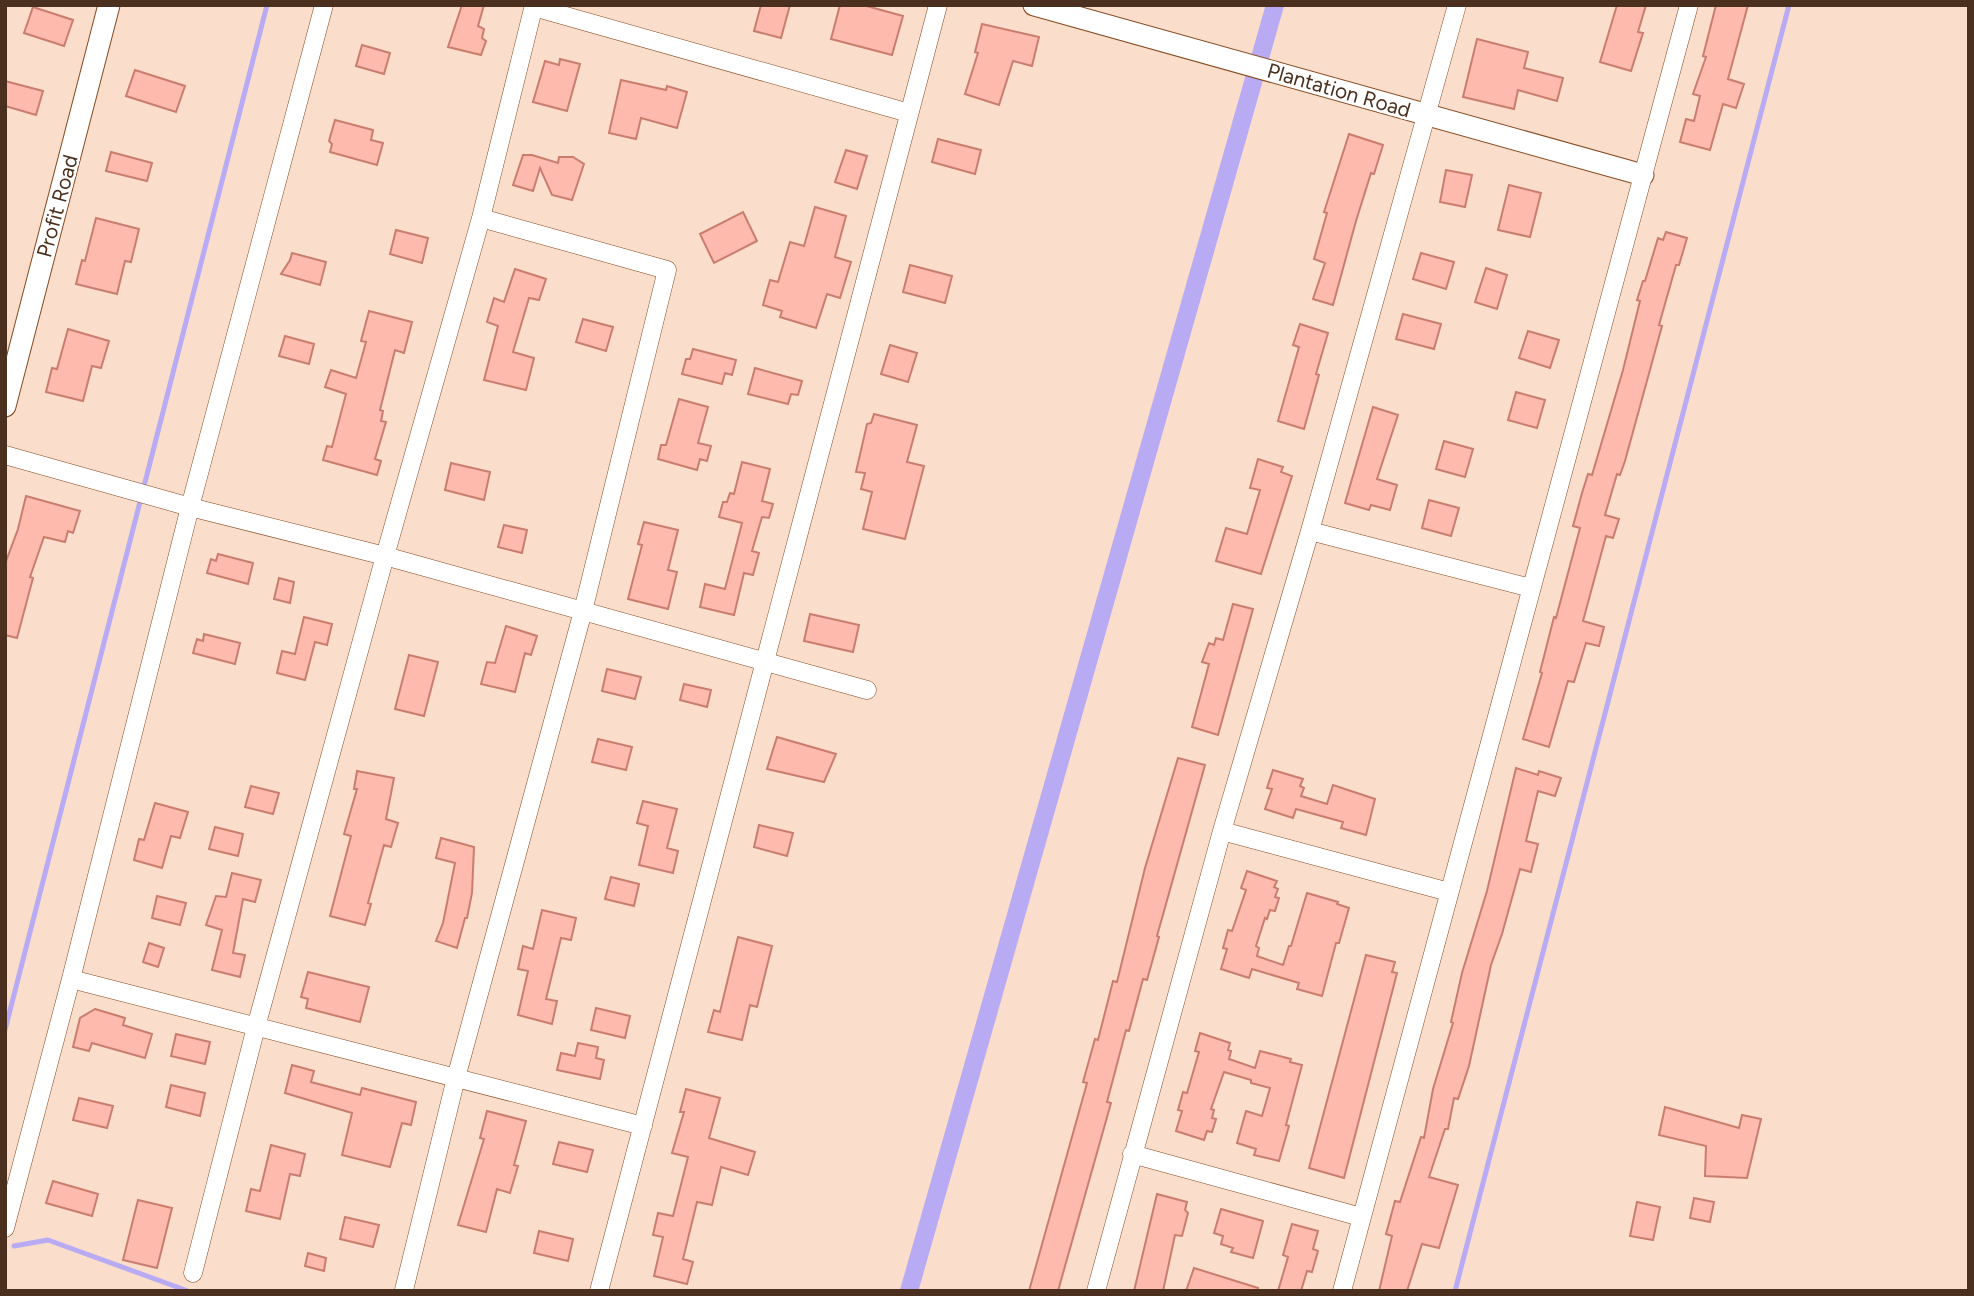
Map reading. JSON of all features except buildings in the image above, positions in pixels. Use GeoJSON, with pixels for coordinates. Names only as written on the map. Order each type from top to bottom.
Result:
{"type":"FeatureCollection","features":[{"type":"Feature","properties":{"kind":"street","name":"Profit Road"},"geometry":{"type":"LineString","coordinates":[[5,406],[109,5]]}},
{"type":"Feature","properties":{"kind":"street"},"geometry":{"type":"LineString","coordinates":[[5,1228],[190,507],[324,5]]}},
{"type":"Feature","properties":{"kind":"street"},"geometry":{"type":"LineString","coordinates":[[599,1291],[938,5]]}},
{"type":"Feature","properties":{"kind":"street","name":"Plantation Road"},"geometry":{"type":"LineString","coordinates":[[1034,5],[1643,175]]}},
{"type":"Feature","properties":{"kind":"street"},"geometry":{"type":"LineString","coordinates":[[1096,1291],[1222,831],[1310,531],[1457,5]]}},
{"type":"Feature","properties":{"kind":"street"},"geometry":{"type":"LineString","coordinates":[[1342,1291],[1689,5]]}},
{"type":"Feature","properties":{"kind":"street"},"geometry":{"type":"LineString","coordinates":[[193,1273],[256,1027],[481,218],[534,6],[909,113]]}},
{"type":"Feature","properties":{"kind":"street"},"geometry":{"type":"LineString","coordinates":[[404,1290],[456,1078],[583,611],[667,270],[481,218]]}},
{"type":"Feature","properties":{"kind":"street"},"geometry":{"type":"LineString","coordinates":[[5,455],[190,507],[385,556],[867,690]]}},
{"type":"Feature","properties":{"kind":"street"},"geometry":{"type":"LineString","coordinates":[[1310,531],[1531,588]]}},
{"type":"Feature","properties":{"kind":"street"},"geometry":{"type":"LineString","coordinates":[[1222,831],[1449,892]]}},
{"type":"Feature","properties":{"kind":"street"},"geometry":{"type":"LineString","coordinates":[[71,979],[643,1126]]}},
{"type":"Feature","properties":{"kind":"street"},"geometry":{"type":"LineString","coordinates":[[1132,1154],[1361,1217]]}},
{"type":"Feature","properties":{"kind":"waterway"},"geometry":{"type":"LineString","coordinates":[[5,1030],[267,5]]}},
{"type":"Feature","properties":{"kind":"waterway"},"geometry":{"type":"LineString","coordinates":[[909,1291],[1275,5]]}},
{"type":"Feature","properties":{"kind":"waterway"},"geometry":{"type":"LineString","coordinates":[[1455,1291],[1789,5]]}},
{"type":"Feature","properties":{"kind":"waterway"},"geometry":{"type":"LineString","coordinates":[[14,1246],[48,1240],[188,1291]]}}]}
